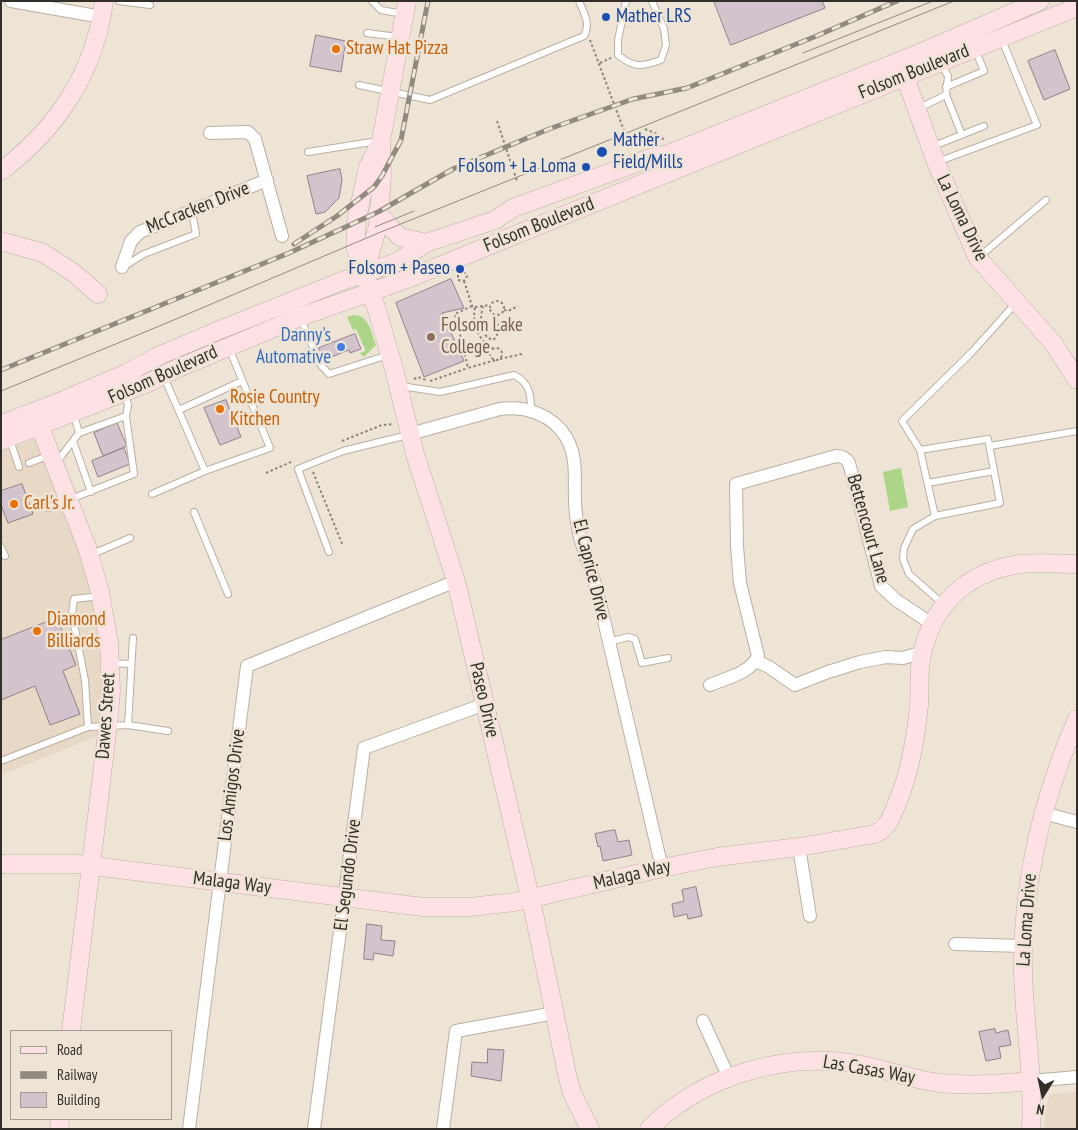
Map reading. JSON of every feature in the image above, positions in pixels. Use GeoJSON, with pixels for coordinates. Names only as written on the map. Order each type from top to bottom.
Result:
{"type":"FeatureCollection","features":[{"type":"Feature","properties":{"kind":"street"},"geometry":{"type":"LineString","coordinates":[[1,171],[17,159],[45,132],[72,97],[92,54],[103,9],[11,1]]}},
{"type":"Feature","properties":{"kind":"street","name":"Folsom Boulevard"},"geometry":{"type":"LineString","coordinates":[[37,418],[74,412],[125,393],[228,346],[300,316],[407,279],[902,68],[1040,1]]}},
{"type":"Feature","properties":{"kind":"street","name":"Folsom Boulevard"},"geometry":{"type":"LineString","coordinates":[[4,434],[158,356],[293,300],[397,262],[426,243],[495,220],[514,208],[902,68],[940,62],[1077,7]]}},
{"type":"Feature","properties":{"kind":"street"},"geometry":{"type":"LineString","coordinates":[[364,274],[378,226],[382,176],[381,141],[405,8]]}},
{"type":"Feature","properties":{"kind":"street","name":"La Loma Drive"},"geometry":{"type":"LineString","coordinates":[[902,68],[933,155],[978,258],[1053,342],[1077,380]]}},
{"type":"Feature","properties":{"kind":"street","name":"McCracken Drive"},"geometry":{"type":"LineString","coordinates":[[210,133],[248,132],[255,139],[282,236]]}},
{"type":"Feature","properties":{"kind":"street","name":"Paseo Drive"},"geometry":{"type":"LineString","coordinates":[[381,141],[368,167],[356,222],[356,249],[390,355],[405,382],[410,434],[423,483],[456,581],[530,898],[572,1092],[590,1129]]}},
{"type":"Feature","properties":{"kind":"street","name":"McCracken Drive"},"geometry":{"type":"LineString","coordinates":[[122,267],[131,241],[140,232],[267,180]]}},
{"type":"Feature","properties":{"kind":"street"},"geometry":{"type":"LineString","coordinates":[[378,212],[400,237],[426,243]]}},
{"type":"Feature","properties":{"kind":"street"},"geometry":{"type":"LineString","coordinates":[[1,241],[43,253],[74,273],[98,294]]}},
{"type":"Feature","properties":{"kind":"street","name":"El Caprice Drive"},"geometry":{"type":"LineString","coordinates":[[410,434],[500,409],[515,408],[531,411],[551,421],[562,432],[573,452],[576,468],[576,518],[597,592],[662,868]]}},
{"type":"Feature","properties":{"kind":"street","name":"Dawes Street"},"geometry":{"type":"LineString","coordinates":[[37,418],[89,555],[101,596],[109,644],[111,691],[108,725],[71,1030]]}},
{"type":"Feature","properties":{"kind":"street","name":"Bettencourt Lane"},"geometry":{"type":"LineString","coordinates":[[756,661],[758,653],[740,583],[737,546],[736,484],[836,456],[842,456],[849,463],[881,586],[896,600],[932,624]]}},
{"type":"Feature","properties":{"kind":"street","name":"Malaga Way"},"geometry":{"type":"LineString","coordinates":[[1,864],[50,863],[91,866],[423,907],[470,907],[530,898],[717,857],[799,847],[875,834],[888,824],[903,789],[914,741],[923,652],[932,624],[944,605],[954,593],[998,569],[1022,564],[1077,564]]}},
{"type":"Feature","properties":{"kind":"street","name":"Los Amigos Drive"},"geometry":{"type":"LineString","coordinates":[[189,1129],[247,666],[456,581]]}},
{"type":"Feature","properties":{"kind":"street"},"geometry":{"type":"LineString","coordinates":[[710,685],[750,668],[756,661],[769,667],[795,685],[860,662],[886,656],[903,658],[923,652]]}},
{"type":"Feature","properties":{"kind":"street","name":"El Segundo Drive"},"geometry":{"type":"LineString","coordinates":[[314,1129],[346,897],[364,748],[485,704]]}},
{"type":"Feature","properties":{"kind":"street","name":"La Loma Drive"},"geometry":{"type":"LineString","coordinates":[[1031,1129],[1032,1100],[1024,994],[1024,946],[1028,884],[1037,836],[1055,772],[1077,719]]}},
{"type":"Feature","properties":{"kind":"street"},"geometry":{"type":"LineString","coordinates":[[1043,813],[1077,822]]}},
{"type":"Feature","properties":{"kind":"street"},"geometry":{"type":"LineString","coordinates":[[799,847],[810,916]]}},
{"type":"Feature","properties":{"kind":"street"},"geometry":{"type":"LineString","coordinates":[[955,944],[1024,946]]}},
{"type":"Feature","properties":{"kind":"street"},"geometry":{"type":"LineString","coordinates":[[443,1129],[456,1031],[544,1015],[553,1011]]}},
{"type":"Feature","properties":{"kind":"street"},"geometry":{"type":"LineString","coordinates":[[703,1021],[729,1078]]}},
{"type":"Feature","properties":{"kind":"street","name":"Las Casas Way"},"geometry":{"type":"LineString","coordinates":[[649,1129],[688,1096],[729,1078],[779,1063],[821,1060],[863,1065],[909,1077],[962,1085],[1077,1077]]}},
{"type":"Feature","properties":{"kind":"lane"},"geometry":{"type":"LineString","coordinates":[[119,1],[150,5]]}},
{"type":"Feature","properties":{"kind":"lane"},"geometry":{"type":"LineString","coordinates":[[372,1],[381,10],[405,8]]}},
{"type":"Feature","properties":{"kind":"lane"},"geometry":{"type":"LineString","coordinates":[[359,85],[430,100],[584,36],[587,31],[587,22],[579,1]]}},
{"type":"Feature","properties":{"kind":"lane"},"geometry":{"type":"LineString","coordinates":[[626,1],[618,40],[618,55],[629,64],[645,66],[660,60],[666,45],[664,29],[652,1]]}},
{"type":"Feature","properties":{"kind":"lane"},"geometry":{"type":"LineString","coordinates":[[368,33],[400,38]]}},
{"type":"Feature","properties":{"kind":"lane"},"geometry":{"type":"LineString","coordinates":[[933,155],[1038,125],[1001,37]]}},
{"type":"Feature","properties":{"kind":"lane"},"geometry":{"type":"LineString","coordinates":[[946,87],[984,71],[975,48]]}},
{"type":"Feature","properties":{"kind":"lane"},"geometry":{"type":"LineString","coordinates":[[940,62],[948,76],[946,95],[962,135]]}},
{"type":"Feature","properties":{"kind":"lane"},"geometry":{"type":"LineString","coordinates":[[917,109],[946,95]]}},
{"type":"Feature","properties":{"kind":"lane"},"geometry":{"type":"LineString","coordinates":[[933,155],[962,135],[984,126]]}},
{"type":"Feature","properties":{"kind":"lane"},"geometry":{"type":"LineString","coordinates":[[308,152],[381,141]]}},
{"type":"Feature","properties":{"kind":"lane"},"geometry":{"type":"LineString","coordinates":[[978,258],[1046,200]]}},
{"type":"Feature","properties":{"kind":"lane"},"geometry":{"type":"LineString","coordinates":[[122,267],[144,254],[196,234],[192,212]]}},
{"type":"Feature","properties":{"kind":"lane"},"geometry":{"type":"LineString","coordinates":[[935,516],[920,450],[902,421],[972,352],[1017,302]]}},
{"type":"Feature","properties":{"kind":"lane"},"geometry":{"type":"LineString","coordinates":[[300,316],[320,364],[329,374],[390,355]]}},
{"type":"Feature","properties":{"kind":"lane"},"geometry":{"type":"LineString","coordinates":[[152,494],[205,471],[270,448],[228,346]]}},
{"type":"Feature","properties":{"kind":"lane"},"geometry":{"type":"LineString","coordinates":[[163,375],[205,471]]}},
{"type":"Feature","properties":{"kind":"lane"},"geometry":{"type":"LineString","coordinates":[[405,382],[440,392],[514,375],[521,378],[529,388],[531,411]]}},
{"type":"Feature","properties":{"kind":"lane"},"geometry":{"type":"LineString","coordinates":[[179,410],[242,381]]}},
{"type":"Feature","properties":{"kind":"lane"},"geometry":{"type":"LineString","coordinates":[[48,508],[134,474],[126,416],[128,405],[125,393]]}},
{"type":"Feature","properties":{"kind":"lane"},"geometry":{"type":"LineString","coordinates":[[74,412],[79,433]]}},
{"type":"Feature","properties":{"kind":"lane"},"geometry":{"type":"LineString","coordinates":[[29,463],[53,459],[79,433],[126,416]]}},
{"type":"Feature","properties":{"kind":"lane"},"geometry":{"type":"LineString","coordinates":[[990,446],[1077,431]]}},
{"type":"Feature","properties":{"kind":"lane"},"geometry":{"type":"LineString","coordinates":[[4,434],[20,467]]}},
{"type":"Feature","properties":{"kind":"lane"},"geometry":{"type":"LineString","coordinates":[[328,552],[298,469],[343,451],[410,434]]}},
{"type":"Feature","properties":{"kind":"lane"},"geometry":{"type":"LineString","coordinates":[[920,450],[988,439],[1000,503],[935,516],[913,529],[904,548],[903,559],[909,574],[944,605]]}},
{"type":"Feature","properties":{"kind":"lane"},"geometry":{"type":"LineString","coordinates":[[73,441],[91,492]]}},
{"type":"Feature","properties":{"kind":"lane"},"geometry":{"type":"LineString","coordinates":[[928,483],[994,471]]}},
{"type":"Feature","properties":{"kind":"lane"},"geometry":{"type":"LineString","coordinates":[[194,512],[228,594]]}},
{"type":"Feature","properties":{"kind":"lane"},"geometry":{"type":"LineString","coordinates":[[89,555],[130,538]]}},
{"type":"Feature","properties":{"kind":"lane"},"geometry":{"type":"LineString","coordinates":[[1,548],[5,556]]}},
{"type":"Feature","properties":{"kind":"lane"},"geometry":{"type":"LineString","coordinates":[[88,727],[85,680],[72,614],[74,600],[101,596]]}},
{"type":"Feature","properties":{"kind":"lane"},"geometry":{"type":"LineString","coordinates":[[609,642],[628,637],[635,639],[642,663],[668,658]]}},
{"type":"Feature","properties":{"kind":"lane"},"geometry":{"type":"LineString","coordinates":[[128,724],[132,638]]}},
{"type":"Feature","properties":{"kind":"lane"},"geometry":{"type":"LineString","coordinates":[[110,663],[131,664]]}},
{"type":"Feature","properties":{"kind":"lane"},"geometry":{"type":"LineString","coordinates":[[1,761],[88,727],[128,724],[168,731]]}},
{"type":"Feature","properties":{"kind":"path"},"geometry":{"type":"LineString","coordinates":[[587,31],[626,136]]}},
{"type":"Feature","properties":{"kind":"path"},"geometry":{"type":"LineString","coordinates":[[599,63],[618,55]]}},
{"type":"Feature","properties":{"kind":"path"},"geometry":{"type":"LineString","coordinates":[[497,121],[517,181]]}},
{"type":"Feature","properties":{"kind":"path"},"geometry":{"type":"LineString","coordinates":[[645,129],[662,136],[663,142]]}},
{"type":"Feature","properties":{"kind":"path"},"geometry":{"type":"LineString","coordinates":[[462,271],[466,276],[464,281],[474,306],[475,327],[482,340],[494,349],[502,352],[500,359]]}},
{"type":"Feature","properties":{"kind":"path"},"geometry":{"type":"LineString","coordinates":[[458,272],[458,280],[464,281]]}},
{"type":"Feature","properties":{"kind":"path"},"geometry":{"type":"LineString","coordinates":[[468,368],[455,314],[474,306],[490,306],[493,302],[498,301],[502,303],[504,310]]}},
{"type":"Feature","properties":{"kind":"path"},"geometry":{"type":"LineString","coordinates":[[483,306],[480,324],[483,333],[489,340],[493,340]]}},
{"type":"Feature","properties":{"kind":"path"},"geometry":{"type":"LineString","coordinates":[[490,306],[491,312],[495,315],[498,331],[496,338],[493,340],[494,349],[490,356],[496,360]]}},
{"type":"Feature","properties":{"kind":"path"},"geometry":{"type":"LineString","coordinates":[[504,310],[508,311],[518,306]]}},
{"type":"Feature","properties":{"kind":"path"},"geometry":{"type":"LineString","coordinates":[[495,315],[502,314],[504,310]]}},
{"type":"Feature","properties":{"kind":"path"},"geometry":{"type":"LineString","coordinates":[[459,330],[475,327]]}},
{"type":"Feature","properties":{"kind":"path"},"geometry":{"type":"LineString","coordinates":[[405,382],[418,377],[433,381],[468,368],[522,354]]}},
{"type":"Feature","properties":{"kind":"path"},"geometry":{"type":"LineString","coordinates":[[310,464],[343,546]]}},
{"type":"Feature","properties":{"kind":"shaded area"},"geometry":{"type":"Polygon","coordinates":[[[37,439],[79,541],[93,588],[102,651],[102,701],[97,736],[1,775],[1,451],[37,439]]]}},
{"type":"Feature","properties":{"kind":"shaded area"},"geometry":{"type":"Polygon","coordinates":[[[1077,1092],[1077,1129],[1044,1129],[1046,1106],[1050,1094],[1077,1092]]]}},
{"type":"Feature","properties":{"kind":"green space"},"geometry":{"type":"Polygon","coordinates":[[[354,315],[366,321],[376,345],[364,357],[360,353],[365,351],[365,349],[356,329],[353,330],[347,317],[354,315]]]}},
{"type":"Feature","properties":{"kind":"green space"},"geometry":{"type":"Polygon","coordinates":[[[901,468],[908,507],[890,511],[883,472],[901,468]]]}},
{"type":"Feature","properties":{"kind":"building"},"geometry":{"type":"Polygon","coordinates":[[[714,1],[822,1],[825,8],[731,45],[714,1]]]}},
{"type":"Feature","properties":{"kind":"building"},"geometry":{"type":"Polygon","coordinates":[[[316,35],[346,41],[341,72],[310,66],[316,35]]]}},
{"type":"Feature","properties":{"kind":"building"},"geometry":{"type":"Polygon","coordinates":[[[1055,50],[1070,89],[1044,100],[1028,61],[1055,50]]]}},
{"type":"Feature","properties":{"kind":"building"},"geometry":{"type":"Polygon","coordinates":[[[340,169],[342,180],[339,198],[325,212],[316,214],[307,176],[340,169]]]}},
{"type":"Feature","properties":{"kind":"building","name":"Folsom Lake College"},"geometry":{"type":"Polygon","coordinates":[[[451,279],[464,308],[442,313],[464,361],[424,377],[396,303],[451,279]]]}},
{"type":"Feature","properties":{"kind":"building"},"geometry":{"type":"Polygon","coordinates":[[[355,334],[361,349],[350,353],[349,350],[324,360],[319,348],[355,334]]]}},
{"type":"Feature","properties":{"kind":"building"},"geometry":{"type":"Polygon","coordinates":[[[226,400],[241,437],[220,445],[204,408],[226,400]]]}},
{"type":"Feature","properties":{"kind":"building"},"geometry":{"type":"Polygon","coordinates":[[[117,423],[127,446],[103,456],[94,433],[117,423]]]}},
{"type":"Feature","properties":{"kind":"building"},"geometry":{"type":"Polygon","coordinates":[[[124,448],[130,464],[98,477],[92,461],[124,448]]]}},
{"type":"Feature","properties":{"kind":"building"},"geometry":{"type":"Polygon","coordinates":[[[22,484],[33,514],[8,523],[1,505],[1,491],[22,484]]]}},
{"type":"Feature","properties":{"kind":"building"},"geometry":{"type":"Polygon","coordinates":[[[57,618],[76,665],[63,671],[80,714],[50,725],[35,686],[1,700],[1,640],[57,618]]]}},
{"type":"Feature","properties":{"kind":"building"},"geometry":{"type":"Polygon","coordinates":[[[615,830],[618,842],[629,840],[632,855],[603,861],[595,834],[615,830]]]}},
{"type":"Feature","properties":{"kind":"building"},"geometry":{"type":"Polygon","coordinates":[[[696,887],[702,916],[688,919],[687,914],[674,917],[672,904],[684,901],[682,890],[696,887]]]}},
{"type":"Feature","properties":{"kind":"building"},"geometry":{"type":"Polygon","coordinates":[[[367,924],[382,926],[381,940],[395,941],[393,956],[374,953],[373,960],[364,959],[367,924]]]}},
{"type":"Feature","properties":{"kind":"building"},"geometry":{"type":"Polygon","coordinates":[[[995,1029],[996,1033],[1008,1030],[1011,1045],[999,1047],[1001,1058],[986,1061],[979,1032],[995,1029]]]}},
{"type":"Feature","properties":{"kind":"building"},"geometry":{"type":"Polygon","coordinates":[[[488,1049],[504,1050],[501,1081],[471,1076],[472,1062],[487,1063],[488,1049]]]}},
{"type":"Feature","properties":{"kind":"tram line"},"geometry":{"type":"LineString","coordinates":[[803,53],[933,1]]}},
{"type":"Feature","properties":{"kind":"tram line"},"geometry":{"type":"LineString","coordinates":[[1,391],[376,234],[954,1]]}},
{"type":"Feature","properties":{"kind":"tram line"},"geometry":{"type":"LineString","coordinates":[[375,227],[414,211]]}},
{"type":"Feature","properties":{"kind":"railway"},"geometry":{"type":"LineString","coordinates":[[294,244],[337,216],[374,187],[382,176],[401,140],[428,1]]}},
{"type":"Feature","properties":{"kind":"railway"},"geometry":{"type":"LineString","coordinates":[[1,370],[289,253],[378,212],[453,169],[549,129],[633,99],[687,88],[897,1]]}},
{"type":"Feature","properties":{"kind":"place","name":"Mather LRS"},"geometry":{"type":"Point","coordinates":[606,17]}},
{"type":"Feature","properties":{"kind":"place","name":"Straw Hat Pizza"},"geometry":{"type":"Point","coordinates":[336,49]}},
{"type":"Feature","properties":{"kind":"place","name":"Mather Field/Mills"},"geometry":{"type":"Point","coordinates":[602,152]}},
{"type":"Feature","properties":{"kind":"place","name":"Folsom + La Loma"},"geometry":{"type":"Point","coordinates":[586,167]}},
{"type":"Feature","properties":{"kind":"place","name":"Folsom + Paseo"},"geometry":{"type":"Point","coordinates":[460,269]}},
{"type":"Feature","properties":{"kind":"place","name":"Folsom Lake College"},"geometry":{"type":"Point","coordinates":[431,337]}},
{"type":"Feature","properties":{"kind":"place","name":"Danny's Automative"},"geometry":{"type":"Point","coordinates":[341,347]}},
{"type":"Feature","properties":{"kind":"place","name":"Rosie Country Kitchen"},"geometry":{"type":"Point","coordinates":[220,409]}},
{"type":"Feature","properties":{"kind":"place","name":"Carl's Jr."},"geometry":{"type":"Point","coordinates":[14,504]}},
{"type":"Feature","properties":{"kind":"place","name":"Diamond Billiards"},"geometry":{"type":"Point","coordinates":[37,631]}}]}
